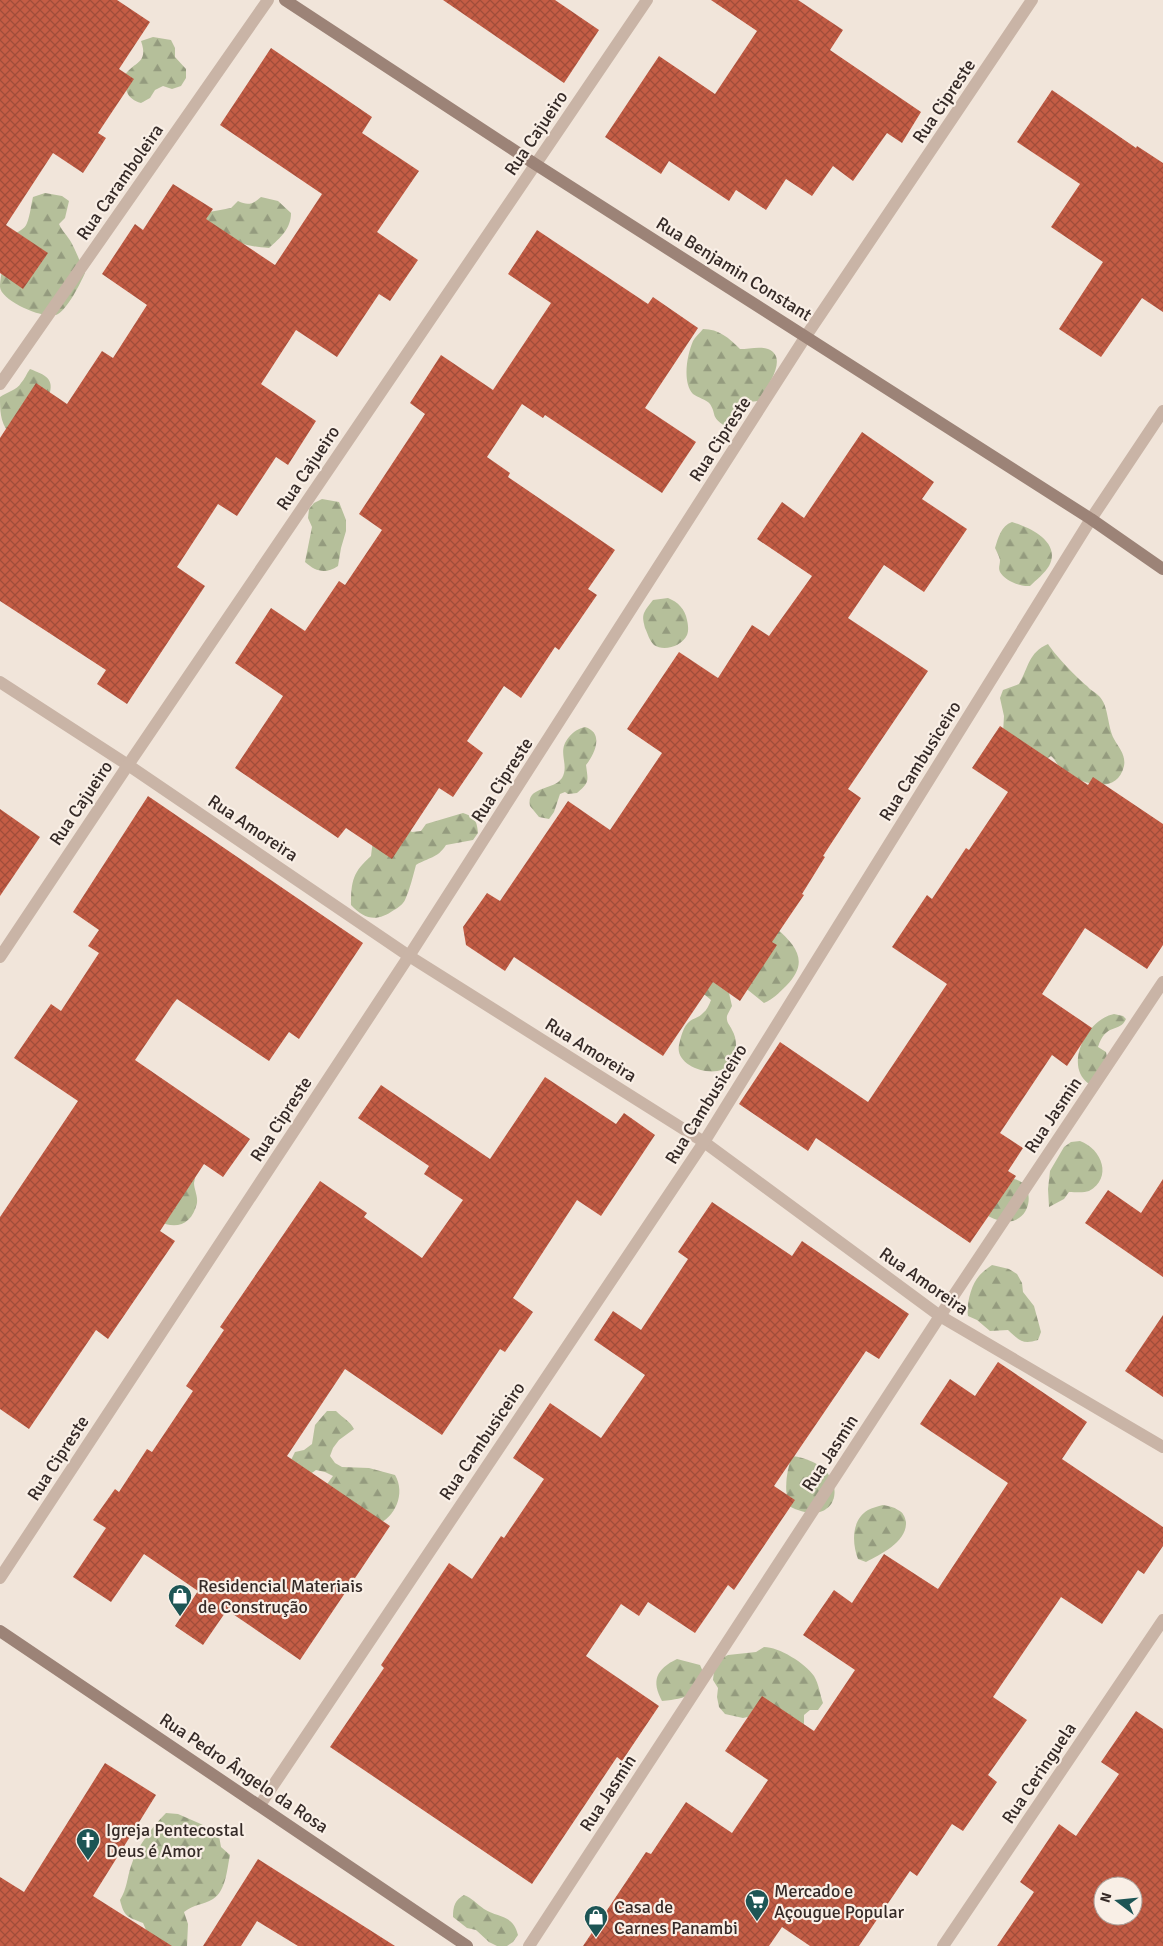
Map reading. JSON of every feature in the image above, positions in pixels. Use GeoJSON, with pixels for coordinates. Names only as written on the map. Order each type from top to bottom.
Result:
{"type":"FeatureCollection","features":[{"type":"Feature","properties":{"kind":"street","name":"Rua Caramboleira"},"geometry":{"type":"LineString","coordinates":[[0,384],[268,0]]}},
{"type":"Feature","properties":{"kind":"street","name":"Rua Benjamin Constant"},"geometry":{"type":"LineString","coordinates":[[285,0],[535,164],[1091,519],[1163,569]]}},
{"type":"Feature","properties":{"kind":"street","name":"Rua Cajueiro"},"geometry":{"type":"LineString","coordinates":[[0,957],[128,764],[647,0]]}},
{"type":"Feature","properties":{"kind":"street","name":"Rua Cipreste"},"geometry":{"type":"LineString","coordinates":[[0,1578],[409,956],[806,336],[1032,0]]}},
{"type":"Feature","properties":{"kind":"street","name":"Rua Cambusiceiro"},"geometry":{"type":"LineString","coordinates":[[260,1805],[704,1142],[1091,519],[1163,411]]}},
{"type":"Feature","properties":{"kind":"street","name":"Rua Amoreira"},"geometry":{"type":"LineString","coordinates":[[0,682],[128,764],[409,956],[704,1142],[940,1316],[1163,1447]]}},
{"type":"Feature","properties":{"kind":"street","name":"Rua Jasmin"},"geometry":{"type":"LineString","coordinates":[[529,1946],[940,1316],[1163,982]]}},
{"type":"Feature","properties":{"kind":"street","name":"Rua Ceringuela"},"geometry":{"type":"LineString","coordinates":[[943,1946],[1163,1620]]}},
{"type":"Feature","properties":{"kind":"street","name":"Rua Pedro Ângelo da Rosa"},"geometry":{"type":"LineString","coordinates":[[0,1631],[467,1946]]}},
{"type":"Feature","properties":{"kind":"green space"},"geometry":{"type":"Polygon","coordinates":[[[153,37],[171,40],[175,48],[175,57],[186,69],[186,78],[181,86],[172,89],[163,86],[155,90],[150,98],[141,103],[133,99],[128,93],[124,76],[142,58],[143,48],[141,41],[153,37]]]}},
{"type":"Feature","properties":{"kind":"green space"},"geometry":{"type":"Polygon","coordinates":[[[45,193],[62,196],[69,201],[65,218],[59,224],[71,242],[85,273],[66,307],[58,314],[52,315],[44,315],[16,304],[2,292],[0,287],[10,240],[26,225],[33,197],[45,193]]]}},
{"type":"Feature","properties":{"kind":"green space"},"geometry":{"type":"Polygon","coordinates":[[[261,197],[278,201],[291,213],[291,219],[287,228],[281,237],[269,248],[249,246],[235,241],[205,223],[204,213],[231,208],[238,201],[250,203],[261,197]]]}},
{"type":"Feature","properties":{"kind":"green space"},"geometry":{"type":"Polygon","coordinates":[[[703,329],[709,329],[723,335],[740,349],[768,349],[774,353],[777,359],[774,374],[758,401],[749,402],[737,419],[725,426],[716,418],[708,402],[693,394],[688,383],[687,361],[694,340],[703,329]]]}},
{"type":"Feature","properties":{"kind":"green space"},"geometry":{"type":"Polygon","coordinates":[[[30,369],[44,375],[50,381],[51,390],[49,396],[8,432],[2,420],[0,397],[19,385],[30,369]]]}},
{"type":"Feature","properties":{"kind":"green space"},"geometry":{"type":"Polygon","coordinates":[[[322,499],[339,502],[346,520],[346,531],[338,566],[325,571],[317,570],[305,562],[312,527],[308,518],[309,509],[314,503],[322,499]]]}},
{"type":"Feature","properties":{"kind":"green space"},"geometry":{"type":"Polygon","coordinates":[[[1012,522],[1042,537],[1051,550],[1052,557],[1049,566],[1030,586],[1009,581],[999,571],[1000,560],[995,548],[1003,529],[1012,522]]]}},
{"type":"Feature","properties":{"kind":"green space"},"geometry":{"type":"Polygon","coordinates":[[[668,598],[683,609],[687,620],[688,632],[685,639],[677,645],[663,648],[654,645],[651,641],[645,628],[643,617],[653,600],[668,598]]]}},
{"type":"Feature","properties":{"kind":"green space"},"geometry":{"type":"Polygon","coordinates":[[[1048,644],[1072,672],[1099,696],[1105,705],[1112,734],[1124,758],[1124,766],[1121,773],[1113,782],[1101,785],[1073,778],[1062,771],[1051,756],[1035,766],[1003,733],[1004,716],[1000,698],[1003,690],[1019,684],[1033,656],[1048,644]]]}},
{"type":"Feature","properties":{"kind":"green space"},"geometry":{"type":"Polygon","coordinates":[[[585,727],[595,734],[596,739],[592,756],[586,765],[586,784],[577,793],[568,794],[565,792],[560,794],[554,812],[549,819],[539,817],[530,806],[532,795],[553,785],[562,778],[565,768],[563,753],[565,742],[578,729],[585,727]]]}},
{"type":"Feature","properties":{"kind":"green space"},"geometry":{"type":"Polygon","coordinates":[[[463,813],[475,820],[478,833],[473,840],[446,845],[436,855],[416,865],[407,896],[400,906],[388,914],[371,918],[361,914],[351,905],[354,878],[360,867],[371,856],[373,839],[397,823],[412,832],[421,831],[426,824],[463,813]]]}},
{"type":"Feature","properties":{"kind":"green space"},"geometry":{"type":"Polygon","coordinates":[[[776,928],[790,942],[798,956],[799,963],[793,978],[770,1000],[764,1003],[743,986],[728,989],[732,1006],[727,1020],[736,1042],[736,1051],[733,1059],[725,1068],[717,1071],[708,1071],[690,1066],[679,1053],[682,1035],[688,1023],[704,1012],[711,1000],[705,995],[696,992],[776,928]]]}},
{"type":"Feature","properties":{"kind":"green space"},"geometry":{"type":"Polygon","coordinates":[[[1114,1014],[1123,1016],[1126,1019],[1120,1026],[1109,1031],[1101,1039],[1098,1047],[1106,1052],[1107,1057],[1089,1084],[1082,1076],[1078,1066],[1078,1055],[1087,1034],[1104,1018],[1114,1014]]]}},
{"type":"Feature","properties":{"kind":"green space"},"geometry":{"type":"Polygon","coordinates":[[[1080,1141],[1094,1150],[1099,1157],[1102,1164],[1101,1179],[1089,1191],[1069,1192],[1064,1199],[1049,1207],[1050,1171],[1064,1147],[1071,1142],[1080,1141]]]}},
{"type":"Feature","properties":{"kind":"green space"},"geometry":{"type":"Polygon","coordinates":[[[197,1167],[194,1183],[197,1203],[191,1216],[187,1221],[177,1225],[158,1221],[197,1167]]]}},
{"type":"Feature","properties":{"kind":"green space"},"geometry":{"type":"Polygon","coordinates":[[[1002,1179],[1014,1179],[1022,1183],[1027,1190],[1029,1199],[1027,1208],[1022,1216],[1014,1221],[1002,1221],[988,1216],[1002,1179]]]}},
{"type":"Feature","properties":{"kind":"green space"},"geometry":{"type":"Polygon","coordinates":[[[992,1265],[1009,1269],[1017,1274],[1022,1283],[1023,1292],[1034,1306],[1041,1332],[1038,1340],[1024,1342],[1008,1330],[990,1331],[977,1320],[968,1316],[968,1301],[971,1290],[980,1275],[992,1265]]]}},
{"type":"Feature","properties":{"kind":"green space"},"geometry":{"type":"Polygon","coordinates":[[[327,1411],[336,1411],[354,1429],[339,1440],[333,1448],[330,1456],[335,1463],[342,1467],[369,1468],[395,1475],[399,1490],[397,1504],[394,1511],[377,1525],[327,1484],[333,1476],[316,1470],[309,1475],[291,1460],[295,1452],[304,1450],[312,1444],[315,1425],[327,1411]]]}},
{"type":"Feature","properties":{"kind":"green space"},"geometry":{"type":"Polygon","coordinates":[[[792,1456],[812,1462],[826,1471],[833,1483],[834,1495],[830,1505],[821,1512],[807,1513],[789,1506],[786,1481],[792,1456]]]}},
{"type":"Feature","properties":{"kind":"green space"},"geometry":{"type":"Polygon","coordinates":[[[883,1505],[895,1508],[904,1515],[906,1522],[902,1536],[886,1551],[872,1559],[866,1562],[858,1559],[854,1533],[858,1520],[868,1510],[883,1505]]]}},
{"type":"Feature","properties":{"kind":"green space"},"geometry":{"type":"Polygon","coordinates":[[[764,1647],[777,1650],[791,1657],[810,1671],[816,1679],[823,1703],[818,1710],[810,1710],[804,1715],[804,1725],[760,1714],[743,1718],[725,1714],[719,1707],[718,1688],[713,1680],[714,1671],[720,1659],[728,1655],[756,1652],[764,1647]]]}},
{"type":"Feature","properties":{"kind":"green space"},"geometry":{"type":"Polygon","coordinates":[[[677,1659],[700,1665],[704,1674],[688,1695],[678,1699],[662,1701],[656,1682],[658,1676],[664,1667],[677,1659]]]}},
{"type":"Feature","properties":{"kind":"green space"},"geometry":{"type":"Polygon","coordinates":[[[166,1813],[178,1814],[210,1828],[219,1836],[221,1847],[230,1855],[221,1891],[213,1899],[191,1907],[184,1912],[188,1924],[187,1946],[159,1946],[148,1934],[143,1923],[130,1918],[125,1913],[120,1900],[137,1852],[150,1831],[166,1813]]]}},
{"type":"Feature","properties":{"kind":"green space"},"geometry":{"type":"Polygon","coordinates":[[[464,1895],[489,1912],[513,1923],[518,1935],[513,1942],[507,1946],[497,1946],[489,1942],[476,1930],[467,1928],[453,1917],[455,1904],[464,1895]]]}},
{"type":"Feature","properties":{"kind":"building"},"geometry":{"type":"Polygon","coordinates":[[[0,0],[117,0],[150,22],[119,69],[134,79],[98,133],[106,138],[83,173],[53,153],[6,225],[48,253],[23,289],[0,273],[0,0]]]}},
{"type":"Feature","properties":{"kind":"building"},"geometry":{"type":"Polygon","coordinates":[[[443,0],[555,0],[599,30],[564,83],[443,0]]]}},
{"type":"Feature","properties":{"kind":"building"},"geometry":{"type":"Polygon","coordinates":[[[711,0],[798,0],[843,30],[830,50],[921,112],[902,143],[887,133],[853,181],[833,166],[812,196],[786,179],[766,210],[736,190],[729,201],[669,161],[661,174],[605,137],[659,56],[715,94],[757,31],[711,0]]]}},
{"type":"Feature","properties":{"kind":"building"},"geometry":{"type":"Polygon","coordinates":[[[271,48],[372,117],[362,133],[419,171],[377,232],[418,260],[390,301],[379,294],[337,357],[296,330],[261,384],[316,421],[288,465],[276,457],[237,516],[218,504],[177,567],[205,586],[127,704],[97,684],[106,670],[0,601],[0,438],[36,383],[67,404],[102,351],[113,358],[147,305],[102,274],[135,224],[143,230],[173,184],[213,209],[206,219],[275,265],[322,194],[220,125],[271,48]]]}},
{"type":"Feature","properties":{"kind":"building"},"geometry":{"type":"Polygon","coordinates":[[[1052,90],[1136,148],[1137,146],[1163,163],[1163,312],[1142,298],[1101,357],[1059,329],[1103,262],[1051,227],[1080,184],[1017,142],[1052,90]]]}},
{"type":"Feature","properties":{"kind":"building"},"geometry":{"type":"Polygon","coordinates":[[[537,230],[648,304],[653,297],[698,328],[645,408],[696,442],[662,493],[545,415],[543,418],[522,404],[487,457],[510,473],[508,477],[615,550],[588,589],[597,595],[559,650],[555,647],[521,698],[504,686],[467,741],[483,753],[453,797],[439,788],[392,859],[346,828],[338,838],[235,768],[283,696],[235,663],[271,608],[305,631],[339,581],[345,585],[382,530],[359,514],[425,414],[410,403],[441,355],[493,390],[551,303],[508,274],[537,230]]]}},
{"type":"Feature","properties":{"kind":"building"},"geometry":{"type":"Polygon","coordinates":[[[862,432],[934,482],[922,499],[967,529],[924,592],[884,565],[848,618],[928,671],[848,789],[861,798],[823,856],[825,857],[802,894],[804,895],[772,942],[777,945],[740,1001],[713,982],[663,1056],[514,957],[505,971],[466,945],[463,927],[487,893],[500,901],[568,801],[610,830],[662,753],[627,729],[679,652],[718,678],[752,625],[769,636],[812,576],[757,539],[782,502],[804,518],[862,432]]]}},
{"type":"Feature","properties":{"kind":"building"},"geometry":{"type":"Polygon","coordinates":[[[1000,726],[1088,785],[1093,777],[1163,824],[1163,945],[1147,969],[1085,928],[1042,994],[1092,1028],[1067,1066],[1052,1055],[1000,1133],[1023,1148],[1008,1171],[1016,1176],[970,1243],[816,1138],[808,1151],[739,1104],[780,1042],[868,1102],[947,984],[892,947],[927,895],[932,899],[966,848],[969,850],[1008,792],[972,768],[1000,726]]]}},
{"type":"Feature","properties":{"kind":"building"},"geometry":{"type":"Polygon","coordinates":[[[148,796],[363,943],[299,1039],[289,1032],[269,1061],[177,999],[173,1004],[135,1060],[250,1139],[223,1177],[204,1164],[160,1231],[175,1241],[108,1339],[96,1330],[29,1429],[0,1409],[0,1217],[78,1101],[14,1058],[51,1004],[61,1011],[99,953],[88,946],[99,930],[73,912],[148,796]]]}},
{"type":"Feature","properties":{"kind":"building"},"geometry":{"type":"Polygon","coordinates":[[[0,809],[40,837],[0,896],[0,809]]]}},
{"type":"Feature","properties":{"kind":"building"},"geometry":{"type":"Polygon","coordinates":[[[545,1077],[616,1124],[624,1113],[655,1135],[601,1216],[577,1200],[513,1298],[533,1312],[505,1352],[500,1349],[442,1435],[345,1369],[287,1456],[390,1526],[300,1660],[227,1610],[203,1645],[175,1626],[198,1591],[144,1554],[111,1602],[73,1577],[106,1528],[93,1520],[115,1489],[119,1492],[147,1449],[152,1452],[193,1391],[186,1386],[224,1330],[220,1327],[320,1181],[367,1213],[364,1217],[422,1258],[463,1200],[424,1174],[429,1166],[358,1118],[381,1085],[490,1159],[545,1077]]]}},
{"type":"Feature","properties":{"kind":"building"},"geometry":{"type":"Polygon","coordinates":[[[1163,1179],[1163,1277],[1085,1223],[1108,1190],[1141,1213],[1163,1179]]]}},
{"type":"Feature","properties":{"kind":"building"},"geometry":{"type":"Polygon","coordinates":[[[712,1202],[792,1256],[802,1241],[909,1314],[879,1359],[866,1351],[774,1486],[795,1500],[734,1590],[728,1585],[695,1633],[648,1602],[639,1616],[621,1604],[586,1656],[659,1706],[622,1761],[617,1757],[532,1884],[330,1747],[384,1668],[381,1665],[449,1563],[472,1579],[501,1536],[504,1538],[544,1479],[513,1458],[550,1403],[601,1438],[645,1375],[594,1340],[613,1311],[641,1330],[688,1259],[678,1252],[712,1202]]]}},
{"type":"Feature","properties":{"kind":"building"},"geometry":{"type":"Polygon","coordinates":[[[1163,1315],[1163,1397],[1125,1371],[1163,1315]]]}},
{"type":"Feature","properties":{"kind":"building"},"geometry":{"type":"Polygon","coordinates":[[[998,1362],[1087,1422],[1062,1459],[1163,1527],[1163,1546],[1144,1574],[1138,1570],[1102,1624],[1061,1597],[993,1697],[1027,1720],[988,1775],[997,1782],[963,1831],[952,1824],[917,1876],[910,1871],[859,1946],[810,1946],[782,1927],[769,1946],[583,1946],[646,1852],[651,1854],[686,1802],[732,1833],[768,1780],[725,1751],[762,1696],[814,1731],[855,1670],[803,1635],[834,1590],[852,1603],[884,1554],[938,1589],[1008,1483],[920,1424],[950,1379],[975,1396],[998,1362]]]}},
{"type":"Feature","properties":{"kind":"building"},"geometry":{"type":"Polygon","coordinates":[[[1136,1711],[1163,1729],[1163,1946],[997,1946],[1034,1892],[1020,1882],[1059,1824],[1076,1836],[1119,1774],[1101,1762],[1136,1711]]]}},
{"type":"Feature","properties":{"kind":"building","name":"Igreja Pentecostal Deus é Amor"},"geometry":{"type":"Polygon","coordinates":[[[105,1763],[156,1795],[93,1896],[172,1946],[0,1946],[0,1877],[24,1892],[105,1763]]]}},
{"type":"Feature","properties":{"kind":"building"},"geometry":{"type":"Polygon","coordinates":[[[258,1859],[395,1946],[298,1946],[257,1921],[241,1946],[203,1946],[258,1859]]]}},
{"type":"Feature","properties":{"kind":"place","name":"Residencial Materiais de Construção"},"geometry":{"type":"Point","coordinates":[180,1617]}},
{"type":"Feature","properties":{"kind":"place","name":"Igreja Pentecostal Deus é Amor"},"geometry":{"type":"Point","coordinates":[88,1861]}},
{"type":"Feature","properties":{"kind":"place","name":"Mercado e Açougue Popular"},"geometry":{"type":"Point","coordinates":[757,1922]}},
{"type":"Feature","properties":{"kind":"place","name":"Casa de Carnes Panambi"},"geometry":{"type":"Point","coordinates":[596,1938]}}]}
